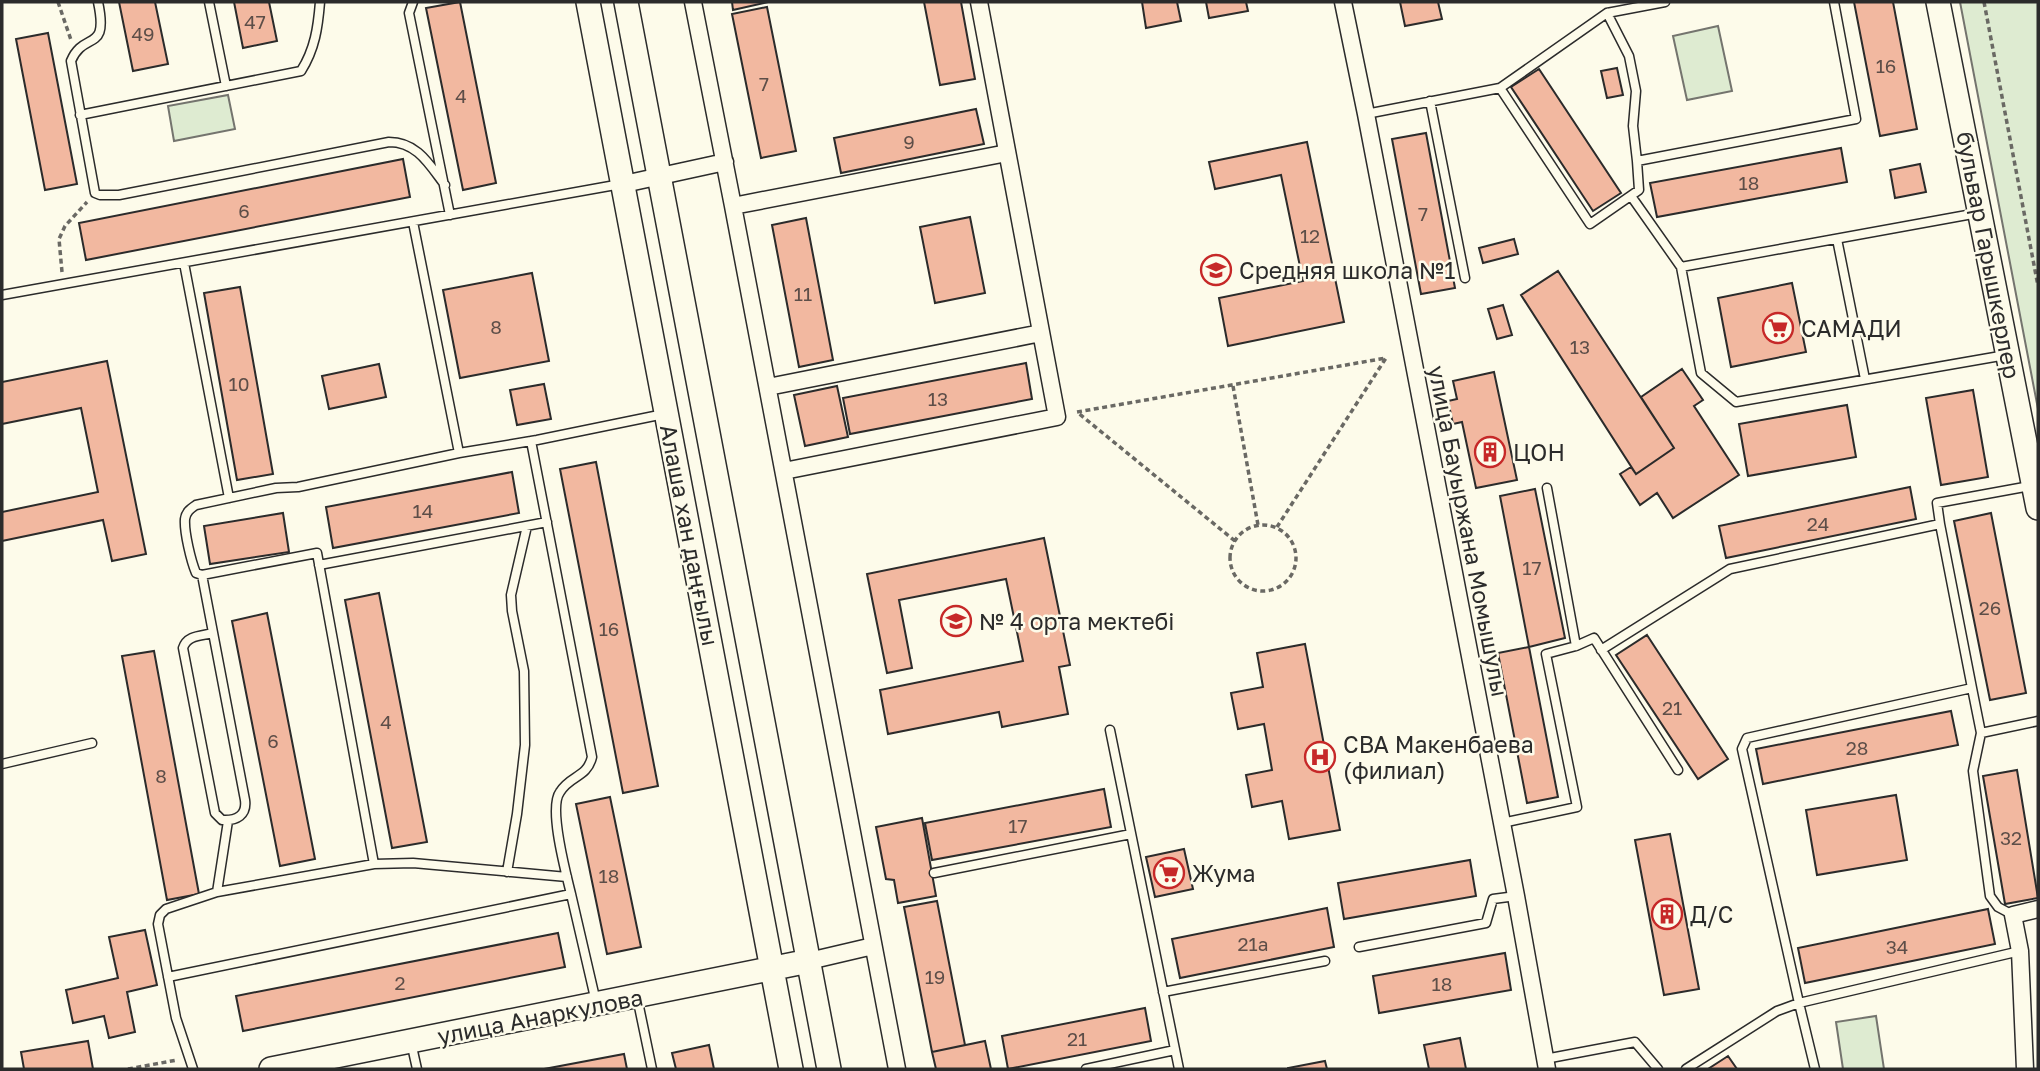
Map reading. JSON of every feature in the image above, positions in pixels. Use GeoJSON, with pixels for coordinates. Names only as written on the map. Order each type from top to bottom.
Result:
{"type":"FeatureCollection","features":[{"type":"Feature","properties":{"kind":"main road","name":"Алаша хан даңғылы"},"geometry":{"type":"LineString","coordinates":[[588,2],[791,1069]]}},
{"type":"Feature","properties":{"kind":"main road","name":"Алаша хан даңғылы"},"geometry":{"type":"LineString","coordinates":[[626,2],[829,1069]]}},
{"type":"Feature","properties":{"kind":"main road","name":"бульвар Гарышкерлер"},"geometry":{"type":"LineString","coordinates":[[1938,2],[2038,508]]}},
{"type":"Feature","properties":{"kind":"main road","name":"улица Анаркулова"},"geometry":{"type":"LineString","coordinates":[[271,1069],[809,961]]}},
{"type":"Feature","properties":{"kind":"street"},"geometry":{"type":"LineString","coordinates":[[693,2],[897,1069]]}},
{"type":"Feature","properties":{"kind":"street"},"geometry":{"type":"LineString","coordinates":[[784,471],[1057,417],[979,2]]}},
{"type":"Feature","properties":{"kind":"street","name":"улица Бауыржана Момышулы"},"geometry":{"type":"LineString","coordinates":[[1343,2],[1502,822],[1546,1064]]}},
{"type":"Feature","properties":{"kind":"street"},"geometry":{"type":"LineString","coordinates":[[733,206],[1007,153]]}},
{"type":"Feature","properties":{"kind":"street"},"geometry":{"type":"LineString","coordinates":[[624,184],[725,162]]}},
{"type":"Feature","properties":{"kind":"street"},"geometry":{"type":"LineString","coordinates":[[768,387],[1041,333]]}},
{"type":"Feature","properties":{"kind":"street"},"geometry":{"type":"LineString","coordinates":[[2025,1069],[2020,951],[2013,915],[2038,909]]}},
{"type":"Feature","properties":{"kind":"street"},"geometry":{"type":"LineString","coordinates":[[809,961],[873,946]]}},
{"type":"Feature","properties":{"kind":"lane"},"geometry":{"type":"LineString","coordinates":[[98,2],[102,21],[98,36],[75,52],[71,61],[95,193],[119,195],[389,142],[400,142],[416,149],[444,185]]}},
{"type":"Feature","properties":{"kind":"lane"},"geometry":{"type":"LineString","coordinates":[[209,2],[226,86]]}},
{"type":"Feature","properties":{"kind":"lane"},"geometry":{"type":"LineString","coordinates":[[80,115],[301,71],[309,59],[317,33],[320,2]]}},
{"type":"Feature","properties":{"kind":"lane"},"geometry":{"type":"LineString","coordinates":[[413,2],[409,13],[450,215]]}},
{"type":"Feature","properties":{"kind":"lane"},"geometry":{"type":"LineString","coordinates":[[1366,114],[1500,88],[1607,13],[1665,2]]}},
{"type":"Feature","properties":{"kind":"lane"},"geometry":{"type":"LineString","coordinates":[[1637,161],[1856,119],[1834,2]]}},
{"type":"Feature","properties":{"kind":"lane"},"geometry":{"type":"LineString","coordinates":[[1500,88],[1590,224],[1639,190],[1633,126],[1636,90],[1629,56],[1607,13]]}},
{"type":"Feature","properties":{"kind":"lane"},"geometry":{"type":"LineString","coordinates":[[1430,100],[1465,278]]}},
{"type":"Feature","properties":{"kind":"lane"},"geometry":{"type":"LineString","coordinates":[[2,295],[624,184]]}},
{"type":"Feature","properties":{"kind":"lane"},"geometry":{"type":"LineString","coordinates":[[1631,195],[1681,267],[1700,373],[1736,402],[2008,354]]}},
{"type":"Feature","properties":{"kind":"lane"},"geometry":{"type":"LineString","coordinates":[[1681,267],[1980,213]]}},
{"type":"Feature","properties":{"kind":"lane"},"geometry":{"type":"LineString","coordinates":[[413,222],[458,453]]}},
{"type":"Feature","properties":{"kind":"lane"},"geometry":{"type":"LineString","coordinates":[[1837,239],[1865,379]]}},
{"type":"Feature","properties":{"kind":"lane"},"geometry":{"type":"LineString","coordinates":[[184,263],[229,498]]}},
{"type":"Feature","properties":{"kind":"lane"},"geometry":{"type":"LineString","coordinates":[[374,864],[317,553],[202,575],[196,573],[193,566],[186,528],[188,512],[196,505],[276,488],[298,487],[667,413]]}},
{"type":"Feature","properties":{"kind":"lane"},"geometry":{"type":"LineString","coordinates":[[531,441],[592,757],[585,772],[568,781],[558,794],[554,809],[597,1005]]}},
{"type":"Feature","properties":{"kind":"lane"},"geometry":{"type":"LineString","coordinates":[[2013,915],[1998,907],[1990,896],[1973,771],[1981,733],[1937,503],[2034,485]]}},
{"type":"Feature","properties":{"kind":"lane"},"geometry":{"type":"LineString","coordinates":[[1547,488],[1576,646]]}},
{"type":"Feature","properties":{"kind":"lane"},"geometry":{"type":"LineString","coordinates":[[319,565],[547,522]]}},
{"type":"Feature","properties":{"kind":"lane"},"geometry":{"type":"LineString","coordinates":[[1601,650],[1730,569],[1941,524]]}},
{"type":"Feature","properties":{"kind":"lane"},"geometry":{"type":"LineString","coordinates":[[507,872],[525,745],[524,671],[511,595],[527,526]]}},
{"type":"Feature","properties":{"kind":"lane"},"geometry":{"type":"LineString","coordinates":[[202,575],[246,805],[242,816],[228,821],[222,820],[215,813],[183,648],[192,638],[213,633]]}},
{"type":"Feature","properties":{"kind":"lane"},"geometry":{"type":"LineString","coordinates":[[1502,822],[1577,807],[1546,654],[1594,638],[1678,770]]}},
{"type":"Feature","properties":{"kind":"lane"},"geometry":{"type":"LineString","coordinates":[[1815,1069],[1742,749],[1744,742],[1747,738],[1972,688]]}},
{"type":"Feature","properties":{"kind":"lane"},"geometry":{"type":"LineString","coordinates":[[1981,733],[2038,721]]}},
{"type":"Feature","properties":{"kind":"lane"},"geometry":{"type":"LineString","coordinates":[[1110,730],[1179,1069]]}},
{"type":"Feature","properties":{"kind":"lane"},"geometry":{"type":"LineString","coordinates":[[2,764],[92,743]]}},
{"type":"Feature","properties":{"kind":"lane"},"geometry":{"type":"LineString","coordinates":[[217,892],[228,821]]}},
{"type":"Feature","properties":{"kind":"lane"},"geometry":{"type":"LineString","coordinates":[[934,873],[1131,834]]}},
{"type":"Feature","properties":{"kind":"lane"},"geometry":{"type":"LineString","coordinates":[[193,1069],[176,1018],[159,933],[160,915],[166,909],[217,892],[374,864],[413,863],[567,877]]}},
{"type":"Feature","properties":{"kind":"lane"},"geometry":{"type":"LineString","coordinates":[[167,976],[571,894]]}},
{"type":"Feature","properties":{"kind":"lane"},"geometry":{"type":"LineString","coordinates":[[1359,947],[1486,923],[1493,899],[1516,896]]}},
{"type":"Feature","properties":{"kind":"lane"},"geometry":{"type":"LineString","coordinates":[[1686,1069],[1777,1012],[1799,1003],[2020,951]]}},
{"type":"Feature","properties":{"kind":"lane"},"geometry":{"type":"LineString","coordinates":[[1163,992],[1325,961]]}},
{"type":"Feature","properties":{"kind":"lane"},"geometry":{"type":"LineString","coordinates":[[637,996],[652,1069]]}},
{"type":"Feature","properties":{"kind":"lane"},"geometry":{"type":"LineString","coordinates":[[411,1042],[417,1069]]}},
{"type":"Feature","properties":{"kind":"lane"},"geometry":{"type":"LineString","coordinates":[[1546,1064],[1635,1042],[1658,1069]]}},
{"type":"Feature","properties":{"kind":"lane"},"geometry":{"type":"LineString","coordinates":[[1085,1069],[1175,1050]]}},
{"type":"Feature","properties":{"kind":"path"},"geometry":{"type":"LineString","coordinates":[[58,2],[75,52]]}},
{"type":"Feature","properties":{"kind":"path"},"geometry":{"type":"LineString","coordinates":[[1984,2],[2038,286]]}},
{"type":"Feature","properties":{"kind":"path"},"geometry":{"type":"LineString","coordinates":[[63,284],[59,239],[65,226],[95,193]]}},
{"type":"Feature","properties":{"kind":"path"},"geometry":{"type":"LineString","coordinates":[[1235,541],[1077,412],[1386,358],[1277,527]]}},
{"type":"Feature","properties":{"kind":"path"},"geometry":{"type":"LineString","coordinates":[[1233,385],[1258,525]]}},
{"type":"Feature","properties":{"kind":"path"},"geometry":{"type":"LineString","coordinates":[[1258,525],[1277,527],[1293,543],[1297,554],[1292,576],[1274,590],[1262,592],[1251,589],[1241,583],[1230,564],[1235,541],[1241,534],[1258,525]]}},
{"type":"Feature","properties":{"kind":"path"},"geometry":{"type":"LineString","coordinates":[[128,1069],[188,1058]]}},
{"type":"Feature","properties":{"kind":"green space"},"geometry":{"type":"Polygon","coordinates":[[[1960,2],[2038,2],[2038,409],[1960,2]]]}},
{"type":"Feature","properties":{"kind":"green space"},"geometry":{"type":"Polygon","coordinates":[[[1718,26],[1732,91],[1687,100],[1673,36],[1718,26]]]}},
{"type":"Feature","properties":{"kind":"green space"},"geometry":{"type":"Polygon","coordinates":[[[228,95],[235,129],[174,141],[168,106],[228,95]]]}},
{"type":"Feature","properties":{"kind":"green space"},"geometry":{"type":"Polygon","coordinates":[[[1876,1016],[1884,1069],[1843,1069],[1836,1022],[1876,1016]]]}},
{"type":"Feature","properties":{"kind":"building"},"geometry":{"type":"Polygon","coordinates":[[[119,2],[155,2],[168,64],[133,71],[119,2]]]}},
{"type":"Feature","properties":{"kind":"building"},"geometry":{"type":"Polygon","coordinates":[[[234,2],[269,2],[277,41],[243,48],[234,2]]]}},
{"type":"Feature","properties":{"kind":"building"},"geometry":{"type":"Polygon","coordinates":[[[460,2],[496,183],[463,190],[426,8],[460,2]]]}},
{"type":"Feature","properties":{"kind":"building"},"geometry":{"type":"Polygon","coordinates":[[[732,2],[768,2],[733,10],[732,2]]]}},
{"type":"Feature","properties":{"kind":"building"},"geometry":{"type":"Polygon","coordinates":[[[924,2],[961,2],[975,79],[940,85],[924,2]]]}},
{"type":"Feature","properties":{"kind":"building"},"geometry":{"type":"Polygon","coordinates":[[[1142,2],[1177,2],[1181,21],[1146,28],[1142,2]]]}},
{"type":"Feature","properties":{"kind":"building"},"geometry":{"type":"Polygon","coordinates":[[[1206,2],[1246,2],[1248,11],[1209,18],[1206,2]]]}},
{"type":"Feature","properties":{"kind":"building"},"geometry":{"type":"Polygon","coordinates":[[[1400,2],[1438,2],[1442,19],[1405,26],[1400,2]]]}},
{"type":"Feature","properties":{"kind":"building"},"geometry":{"type":"Polygon","coordinates":[[[1854,2],[1893,2],[1917,129],[1880,136],[1854,2]]]}},
{"type":"Feature","properties":{"kind":"building"},"geometry":{"type":"Polygon","coordinates":[[[767,7],[796,151],[761,158],[732,14],[767,7]]]}},
{"type":"Feature","properties":{"kind":"building"},"geometry":{"type":"Polygon","coordinates":[[[48,33],[77,184],[45,190],[16,39],[48,33]]]}},
{"type":"Feature","properties":{"kind":"building"},"geometry":{"type":"Polygon","coordinates":[[[1617,68],[1623,95],[1607,98],[1601,71],[1617,68]]]}},
{"type":"Feature","properties":{"kind":"building"},"geometry":{"type":"Polygon","coordinates":[[[1539,69],[1621,193],[1593,211],[1511,87],[1539,69]]]}},
{"type":"Feature","properties":{"kind":"building"},"geometry":{"type":"Polygon","coordinates":[[[976,109],[984,144],[841,173],[834,138],[976,109]]]}},
{"type":"Feature","properties":{"kind":"building"},"geometry":{"type":"Polygon","coordinates":[[[1426,133],[1455,288],[1421,294],[1392,139],[1426,133]]]}},
{"type":"Feature","properties":{"kind":"building"},"geometry":{"type":"Polygon","coordinates":[[[1307,142],[1344,322],[1228,346],[1219,298],[1303,281],[1281,175],[1215,189],[1209,162],[1307,142]]]}},
{"type":"Feature","properties":{"kind":"building"},"geometry":{"type":"Polygon","coordinates":[[[1841,148],[1847,182],[1657,217],[1650,183],[1841,148]]]}},
{"type":"Feature","properties":{"kind":"building"},"geometry":{"type":"Polygon","coordinates":[[[403,159],[410,197],[86,260],[79,223],[403,159]]]}},
{"type":"Feature","properties":{"kind":"building"},"geometry":{"type":"Polygon","coordinates":[[[1920,164],[1926,192],[1895,198],[1890,170],[1920,164]]]}},
{"type":"Feature","properties":{"kind":"building"},"geometry":{"type":"Polygon","coordinates":[[[970,217],[985,293],[935,303],[920,227],[970,217]]]}},
{"type":"Feature","properties":{"kind":"building"},"geometry":{"type":"Polygon","coordinates":[[[806,218],[833,360],[799,367],[772,225],[806,218]]]}},
{"type":"Feature","properties":{"kind":"building"},"geometry":{"type":"Polygon","coordinates":[[[1514,239],[1518,254],[1483,263],[1479,248],[1514,239]]]}},
{"type":"Feature","properties":{"kind":"building"},"geometry":{"type":"Polygon","coordinates":[[[1558,271],[1674,448],[1636,474],[1521,295],[1558,271]]]}},
{"type":"Feature","properties":{"kind":"building"},"geometry":{"type":"Polygon","coordinates":[[[532,273],[549,361],[460,378],[443,290],[532,273]]]}},
{"type":"Feature","properties":{"kind":"building"},"geometry":{"type":"Polygon","coordinates":[[[1792,283],[1806,352],[1731,367],[1718,298],[1792,283]]]}},
{"type":"Feature","properties":{"kind":"building"},"geometry":{"type":"Polygon","coordinates":[[[240,287],[273,474],[237,480],[204,293],[240,287]]]}},
{"type":"Feature","properties":{"kind":"building"},"geometry":{"type":"Polygon","coordinates":[[[1503,305],[1512,335],[1497,339],[1488,309],[1503,305]]]}},
{"type":"Feature","properties":{"kind":"building"},"geometry":{"type":"Polygon","coordinates":[[[107,361],[146,554],[112,561],[103,520],[2,541],[2,512],[98,492],[81,408],[2,424],[2,382],[107,361]]]}},
{"type":"Feature","properties":{"kind":"building"},"geometry":{"type":"Polygon","coordinates":[[[1026,363],[1032,399],[850,434],[843,398],[1026,363]]]}},
{"type":"Feature","properties":{"kind":"building"},"geometry":{"type":"Polygon","coordinates":[[[379,364],[386,397],[329,409],[322,376],[379,364]]]}},
{"type":"Feature","properties":{"kind":"building"},"geometry":{"type":"Polygon","coordinates":[[[1682,369],[1703,400],[1694,406],[1739,475],[1673,518],[1657,493],[1640,505],[1620,474],[1631,467],[1636,474],[1674,448],[1641,397],[1682,369]]]}},
{"type":"Feature","properties":{"kind":"building","name":"ЦОН"},"geometry":{"type":"Polygon","coordinates":[[[1494,372],[1517,480],[1476,488],[1462,422],[1453,424],[1448,401],[1457,399],[1453,381],[1494,372]]]}},
{"type":"Feature","properties":{"kind":"building"},"geometry":{"type":"Polygon","coordinates":[[[544,384],[551,419],[517,425],[510,390],[544,384]]]}},
{"type":"Feature","properties":{"kind":"building"},"geometry":{"type":"Polygon","coordinates":[[[837,386],[848,437],[805,446],[794,395],[837,386]]]}},
{"type":"Feature","properties":{"kind":"building"},"geometry":{"type":"Polygon","coordinates":[[[1973,390],[1988,477],[1941,485],[1926,398],[1973,390]]]}},
{"type":"Feature","properties":{"kind":"building"},"geometry":{"type":"Polygon","coordinates":[[[1847,405],[1856,457],[1748,476],[1739,424],[1847,405]]]}},
{"type":"Feature","properties":{"kind":"building"},"geometry":{"type":"Polygon","coordinates":[[[596,462],[658,786],[623,793],[560,469],[596,462]]]}},
{"type":"Feature","properties":{"kind":"building"},"geometry":{"type":"Polygon","coordinates":[[[512,472],[519,513],[333,548],[326,507],[512,472]]]}},
{"type":"Feature","properties":{"kind":"building"},"geometry":{"type":"Polygon","coordinates":[[[1910,487],[1916,519],[1726,558],[1719,526],[1910,487]]]}},
{"type":"Feature","properties":{"kind":"building"},"geometry":{"type":"Polygon","coordinates":[[[1535,489],[1565,638],[1529,647],[1500,496],[1535,489]]]}},
{"type":"Feature","properties":{"kind":"building"},"geometry":{"type":"Polygon","coordinates":[[[283,513],[289,552],[210,564],[204,526],[283,513]]]}},
{"type":"Feature","properties":{"kind":"building"},"geometry":{"type":"Polygon","coordinates":[[[1991,513],[2026,693],[1990,700],[1954,521],[1991,513]]]}},
{"type":"Feature","properties":{"kind":"building"},"geometry":{"type":"Polygon","coordinates":[[[1044,538],[1070,665],[1059,667],[1068,714],[1002,727],[999,712],[888,734],[880,690],[1023,661],[1006,579],[899,600],[912,668],[887,673],[867,574],[1044,538]]]}},
{"type":"Feature","properties":{"kind":"building"},"geometry":{"type":"Polygon","coordinates":[[[379,593],[427,842],[392,848],[345,600],[379,593]]]}},
{"type":"Feature","properties":{"kind":"building"},"geometry":{"type":"Polygon","coordinates":[[[267,613],[315,859],[280,866],[232,621],[267,613]]]}},
{"type":"Feature","properties":{"kind":"building"},"geometry":{"type":"Polygon","coordinates":[[[1647,635],[1728,759],[1698,779],[1616,655],[1647,635]]]}},
{"type":"Feature","properties":{"kind":"building"},"geometry":{"type":"Polygon","coordinates":[[[1305,644],[1340,830],[1289,839],[1282,801],[1252,807],[1246,775],[1272,770],[1264,724],[1238,729],[1231,693],[1263,687],[1257,653],[1305,644]]]}},
{"type":"Feature","properties":{"kind":"building"},"geometry":{"type":"Polygon","coordinates":[[[1529,647],[1558,797],[1527,803],[1498,653],[1529,647]]]}},
{"type":"Feature","properties":{"kind":"building"},"geometry":{"type":"Polygon","coordinates":[[[154,651],[199,894],[167,900],[122,656],[154,651]]]}},
{"type":"Feature","properties":{"kind":"building"},"geometry":{"type":"Polygon","coordinates":[[[1951,711],[1958,745],[1763,784],[1756,749],[1951,711]]]}},
{"type":"Feature","properties":{"kind":"building"},"geometry":{"type":"Polygon","coordinates":[[[2017,770],[2038,898],[2005,904],[1983,776],[2017,770]]]}},
{"type":"Feature","properties":{"kind":"building"},"geometry":{"type":"Polygon","coordinates":[[[1104,789],[1111,827],[932,860],[925,823],[1104,789]]]}},
{"type":"Feature","properties":{"kind":"building"},"geometry":{"type":"Polygon","coordinates":[[[1896,795],[1907,860],[1817,875],[1806,810],[1896,795]]]}},
{"type":"Feature","properties":{"kind":"building"},"geometry":{"type":"Polygon","coordinates":[[[610,797],[641,947],[607,954],[576,804],[610,797]]]}},
{"type":"Feature","properties":{"kind":"building"},"geometry":{"type":"Polygon","coordinates":[[[922,818],[936,896],[898,903],[894,880],[886,879],[876,827],[922,818]]]}},
{"type":"Feature","properties":{"kind":"building","name":"Д/С"},"geometry":{"type":"Polygon","coordinates":[[[1670,834],[1699,989],[1664,995],[1635,840],[1670,834]]]}},
{"type":"Feature","properties":{"kind":"building","name":"Жума"},"geometry":{"type":"Polygon","coordinates":[[[1184,849],[1193,889],[1155,897],[1146,857],[1184,849]]]}},
{"type":"Feature","properties":{"kind":"building"},"geometry":{"type":"Polygon","coordinates":[[[1470,860],[1476,896],[1344,919],[1338,883],[1470,860]]]}},
{"type":"Feature","properties":{"kind":"building"},"geometry":{"type":"Polygon","coordinates":[[[937,901],[965,1045],[932,1052],[904,907],[937,901]]]}},
{"type":"Feature","properties":{"kind":"building"},"geometry":{"type":"Polygon","coordinates":[[[1327,908],[1334,947],[1180,978],[1172,939],[1327,908]]]}},
{"type":"Feature","properties":{"kind":"building"},"geometry":{"type":"Polygon","coordinates":[[[1988,909],[1995,944],[1805,983],[1798,948],[1988,909]]]}},
{"type":"Feature","properties":{"kind":"building"},"geometry":{"type":"Polygon","coordinates":[[[145,930],[157,985],[127,992],[135,1032],[109,1038],[104,1016],[73,1023],[66,990],[118,978],[109,937],[145,930]]]}},
{"type":"Feature","properties":{"kind":"building"},"geometry":{"type":"Polygon","coordinates":[[[558,933],[565,967],[243,1031],[236,996],[558,933]]]}},
{"type":"Feature","properties":{"kind":"building"},"geometry":{"type":"Polygon","coordinates":[[[1505,953],[1511,990],[1379,1013],[1373,976],[1505,953]]]}},
{"type":"Feature","properties":{"kind":"building"},"geometry":{"type":"Polygon","coordinates":[[[1145,1008],[1151,1041],[1008,1069],[1002,1036],[1145,1008]]]}},
{"type":"Feature","properties":{"kind":"building"},"geometry":{"type":"Polygon","coordinates":[[[1460,1038],[1466,1069],[1429,1069],[1424,1045],[1460,1038]]]}},
{"type":"Feature","properties":{"kind":"building"},"geometry":{"type":"Polygon","coordinates":[[[88,1041],[93,1069],[24,1069],[21,1052],[88,1041]]]}},
{"type":"Feature","properties":{"kind":"building"},"geometry":{"type":"Polygon","coordinates":[[[985,1041],[991,1069],[936,1069],[932,1052],[985,1041]]]}},
{"type":"Feature","properties":{"kind":"building"},"geometry":{"type":"Polygon","coordinates":[[[709,1045],[714,1069],[676,1069],[672,1053],[709,1045]]]}},
{"type":"Feature","properties":{"kind":"building"},"geometry":{"type":"Polygon","coordinates":[[[624,1054],[627,1069],[544,1069],[624,1054]]]}},
{"type":"Feature","properties":{"kind":"building"},"geometry":{"type":"Polygon","coordinates":[[[1728,1056],[1737,1069],[1708,1069],[1728,1056]]]}},
{"type":"Feature","properties":{"kind":"building"},"geometry":{"type":"Polygon","coordinates":[[[1325,1061],[1327,1069],[1288,1069],[1288,1068],[1325,1061]]]}},
{"type":"Feature","properties":{"kind":"place","name":"Средняя школа №1"},"geometry":{"type":"Point","coordinates":[1216,270]}},
{"type":"Feature","properties":{"kind":"place","name":"САМАДИ"},"geometry":{"type":"Point","coordinates":[1778,328]}},
{"type":"Feature","properties":{"kind":"place","name":"ЦОН"},"geometry":{"type":"Point","coordinates":[1490,452]}},
{"type":"Feature","properties":{"kind":"place","name":"№ 4 орта мектебі"},"geometry":{"type":"Point","coordinates":[956,621]}},
{"type":"Feature","properties":{"kind":"place","name":"СВА Макенбаева (филиал)"},"geometry":{"type":"Point","coordinates":[1320,757]}},
{"type":"Feature","properties":{"kind":"place","name":"Жума"},"geometry":{"type":"Point","coordinates":[1169,873]}},
{"type":"Feature","properties":{"kind":"place","name":"Д/С"},"geometry":{"type":"Point","coordinates":[1667,914]}}]}
